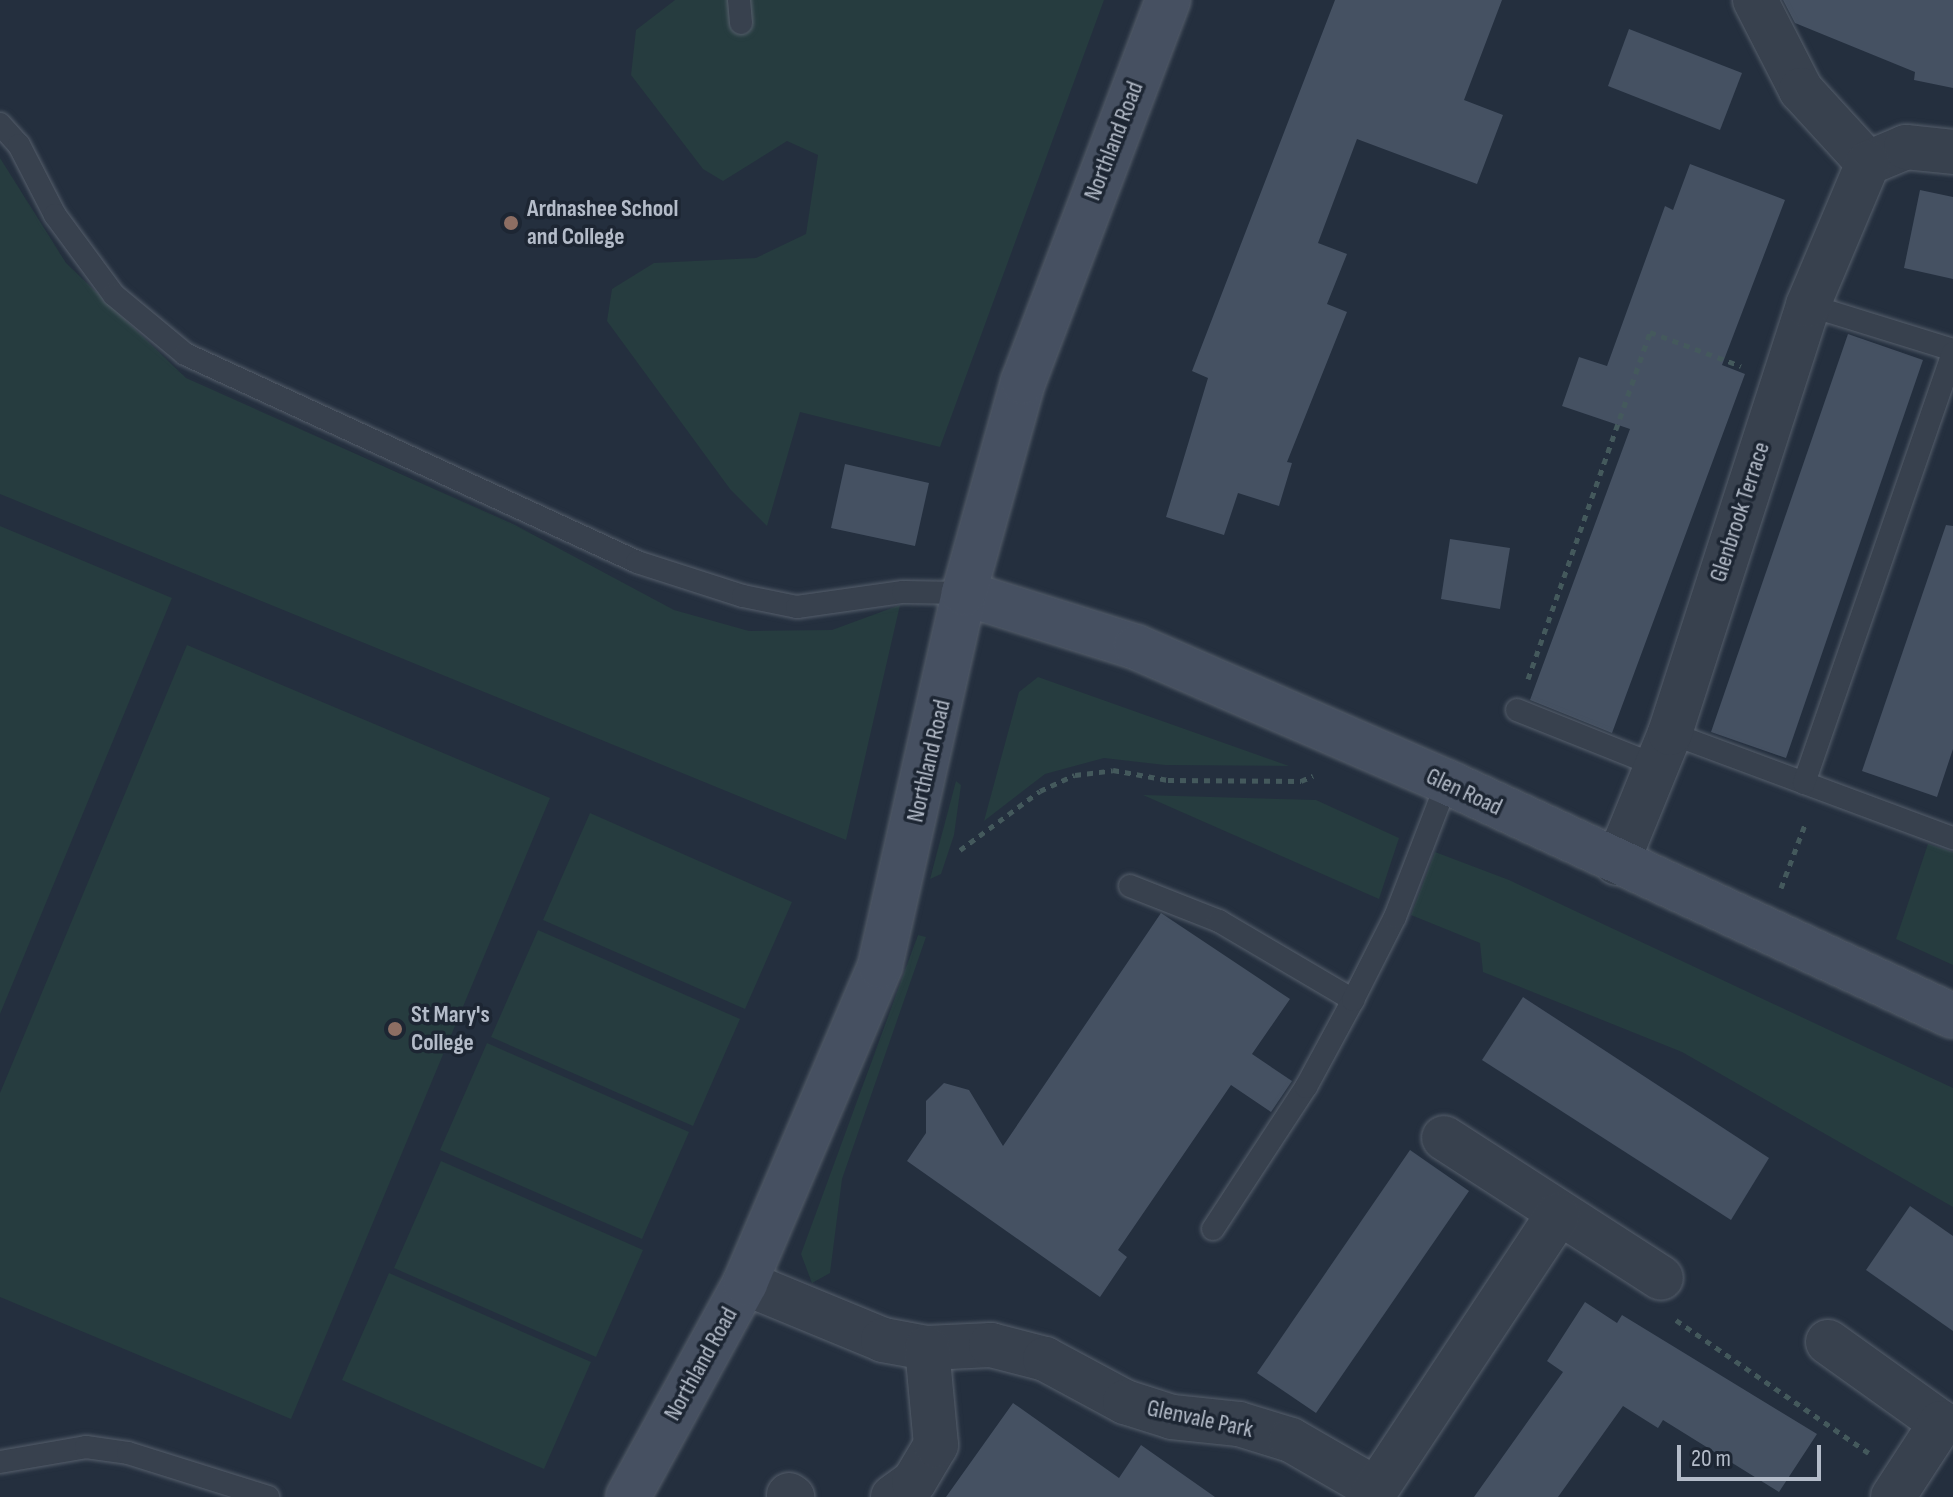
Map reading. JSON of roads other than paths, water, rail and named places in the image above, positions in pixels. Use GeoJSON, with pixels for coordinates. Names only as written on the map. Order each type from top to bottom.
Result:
{"type":"FeatureCollection","features":[{"type":"Feature","properties":{"kind":"main road","name":"Northland Road"},"geometry":{"type":"LineString","coordinates":[[628,1497],[745,1283],[880,966],[964,593],[1023,382],[1168,0]]}},
{"type":"Feature","properties":{"kind":"main road","name":"Glen Road"},"geometry":{"type":"LineString","coordinates":[[964,593],[1136,647],[1369,751],[1447,782],[1763,932],[1953,1016]]}},
{"type":"Feature","properties":{"kind":"street"},"geometry":{"type":"LineString","coordinates":[[1755,0],[1801,90],[1868,163],[1906,147],[1953,152]]}},
{"type":"Feature","properties":{"kind":"street","name":"Glenbrook Terrace"},"geometry":{"type":"LineString","coordinates":[[1617,863],[1663,750],[1808,305],[1868,163]]}},
{"type":"Feature","properties":{"kind":"street"},"geometry":{"type":"LineString","coordinates":[[1444,1138],[1558,1215],[1661,1278]]}},
{"type":"Feature","properties":{"kind":"street","name":"Glenvale Park"},"geometry":{"type":"LineString","coordinates":[[745,1283],[883,1340],[927,1348],[991,1345],[1045,1359],[1148,1410],[1239,1424],[1291,1440],[1373,1493],[1558,1215]]}},
{"type":"Feature","properties":{"kind":"street"},"geometry":{"type":"LineString","coordinates":[[1828,1342],[1947,1426],[1899,1487]]}},
{"type":"Feature","properties":{"kind":"street"},"geometry":{"type":"LineString","coordinates":[[893,1497],[914,1482],[936,1445],[927,1348]]}},
{"type":"Feature","properties":{"kind":"lane"},"geometry":{"type":"LineString","coordinates":[[739,0],[741,23]]}},
{"type":"Feature","properties":{"kind":"lane"},"geometry":{"type":"LineString","coordinates":[[0,124],[19,145],[55,215],[114,295],[185,354],[637,562],[743,596],[797,607],[903,592],[964,593]]}},
{"type":"Feature","properties":{"kind":"lane"},"geometry":{"type":"LineString","coordinates":[[1804,783],[1953,352],[1808,305]]}},
{"type":"Feature","properties":{"kind":"lane"},"geometry":{"type":"LineString","coordinates":[[1517,710],[1663,750],[1804,783],[1953,838]]}},
{"type":"Feature","properties":{"kind":"lane"},"geometry":{"type":"LineString","coordinates":[[1213,1229],[1306,1087],[1353,1000],[1395,917],[1447,782]]}},
{"type":"Feature","properties":{"kind":"lane"},"geometry":{"type":"LineString","coordinates":[[1130,886],[1219,921],[1353,1000]]}},
{"type":"Feature","properties":{"kind":"lane"},"geometry":{"type":"LineString","coordinates":[[0,1462],[86,1447],[128,1453],[268,1497]]}},
{"type":"Feature","properties":{"kind":"place","name":"Ardnashee School and College"},"geometry":{"type":"Point","coordinates":[511,223]}},
{"type":"Feature","properties":{"kind":"place","name":"St Mary's College"},"geometry":{"type":"Point","coordinates":[395,1029]}}]}
